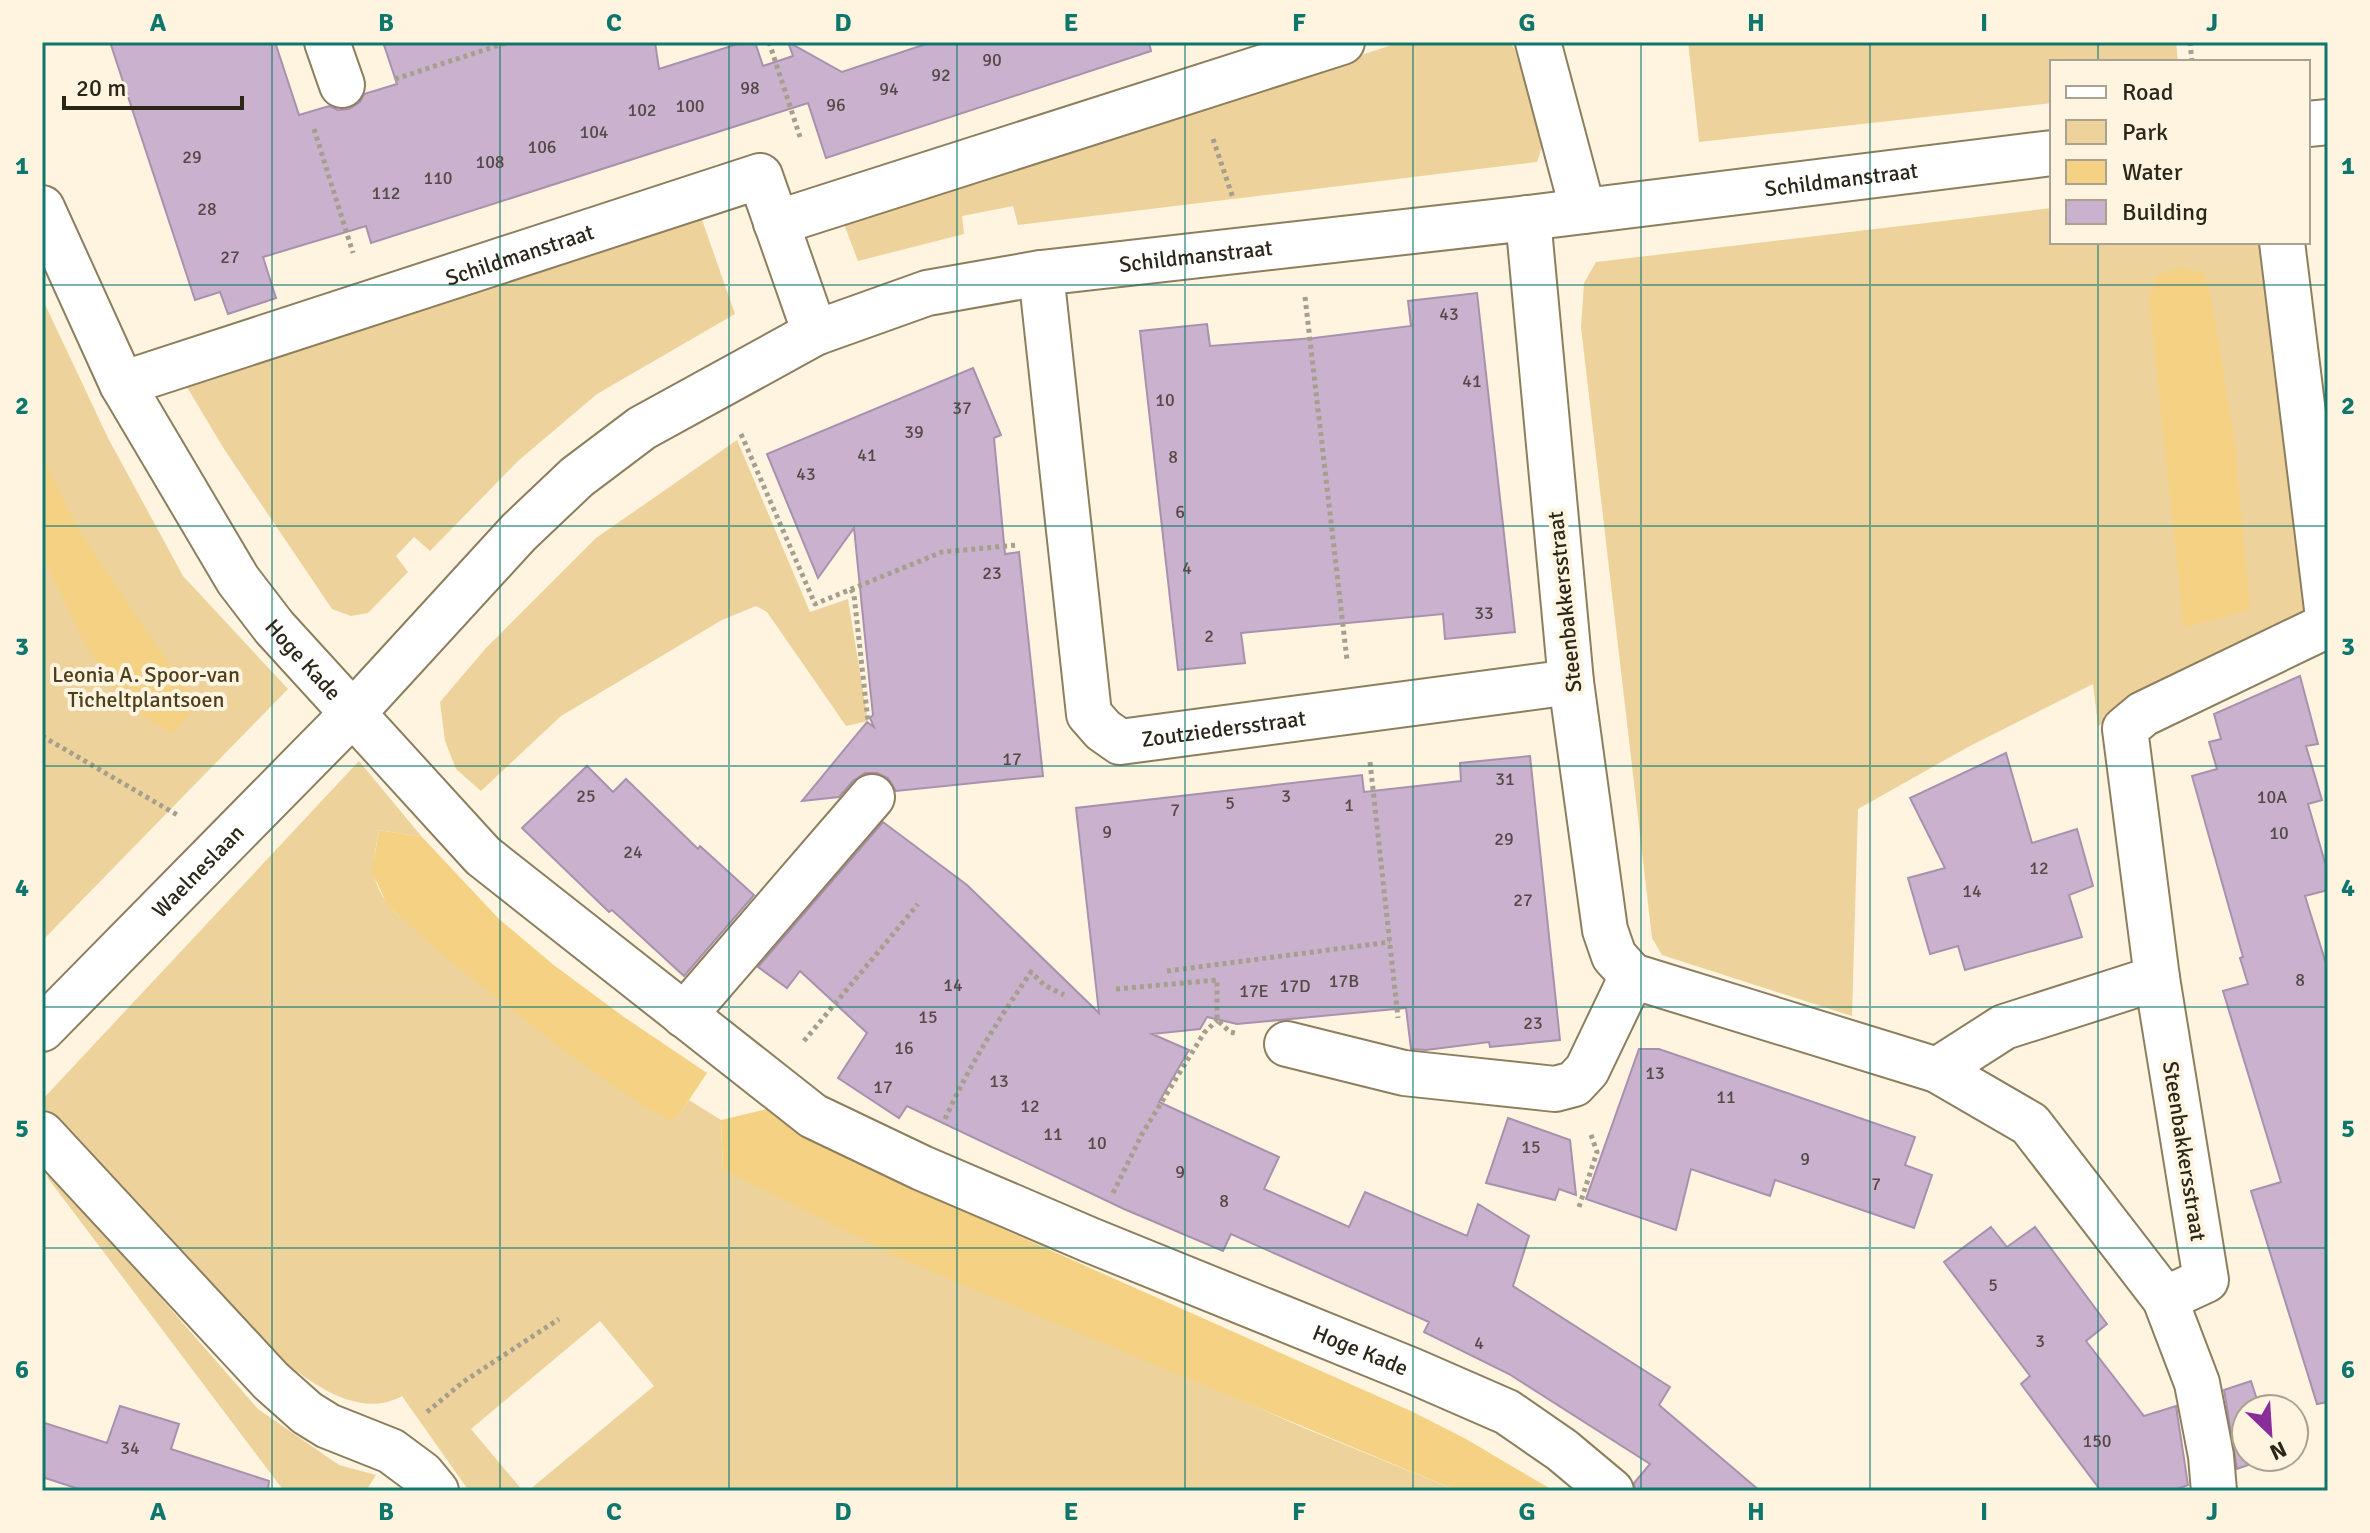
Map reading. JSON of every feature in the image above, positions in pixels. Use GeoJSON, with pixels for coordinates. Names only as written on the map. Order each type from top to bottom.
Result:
{"type":"FeatureCollection","features":[{"type":"Feature","properties":{"kind":"street"},"geometry":{"type":"LineString","coordinates":[[327,42],[342,85]]}},
{"type":"Feature","properties":{"kind":"street"},"geometry":{"type":"LineString","coordinates":[[776,223],[1342,42]]}},
{"type":"Feature","properties":{"kind":"street"},"geometry":{"type":"LineString","coordinates":[[1538,42],[1583,211]]}},
{"type":"Feature","properties":{"kind":"street","name":"Schildmanstraat"},"geometry":{"type":"LineString","coordinates":[[353,713],[519,532],[577,477],[642,428],[815,333],[927,293],[1041,273],[1528,218],[2050,153]]}},
{"type":"Feature","properties":{"kind":"street","name":"Schildmanstraat"},"geometry":{"type":"LineString","coordinates":[[122,384],[760,176],[815,333]]}},
{"type":"Feature","properties":{"kind":"street","name":"Hoge Kade"},"geometry":{"type":"LineString","coordinates":[[42,208],[122,384],[238,580],[274,627],[483,856],[813,1116],[922,1168],[1090,1240],[1507,1412],[1562,1450],[1611,1491]]}},
{"type":"Feature","properties":{"kind":"street","name":"Steenbakkersstraat"},"geometry":{"type":"LineString","coordinates":[[1528,218],[1571,682],[1605,930],[1614,956],[1632,976]]}},
{"type":"Feature","properties":{"kind":"street"},"geometry":{"type":"LineString","coordinates":[[2282,244],[2328,617]]}},
{"type":"Feature","properties":{"kind":"street","name":"Zoutziedersstraat"},"geometry":{"type":"LineString","coordinates":[[1041,273],[1089,714],[1103,730],[1120,742],[1571,682]]}},
{"type":"Feature","properties":{"kind":"street","name":"Steenbakkersstraat"},"geometry":{"type":"LineString","coordinates":[[2165,1299],[2206,1280],[2157,978],[2125,729],[2143,714],[2328,625]]}},
{"type":"Feature","properties":{"kind":"street","name":"Waelneslaan"},"geometry":{"type":"LineString","coordinates":[[42,1029],[353,713]]}},
{"type":"Feature","properties":{"kind":"street"},"geometry":{"type":"LineString","coordinates":[[684,1015],[872,797]]}},
{"type":"Feature","properties":{"kind":"street"},"geometry":{"type":"LineString","coordinates":[[1287,1044],[1404,1073],[1555,1089],[1574,1084],[1587,1070],[1632,976],[1937,1070],[2030,1124],[2165,1299],[2197,1383],[2212,1474]]}},
{"type":"Feature","properties":{"kind":"street"},"geometry":{"type":"LineString","coordinates":[[1937,1070],[2004,1027],[2157,978]]}},
{"type":"Feature","properties":{"kind":"street"},"geometry":{"type":"LineString","coordinates":[[42,1134],[271,1381],[307,1413],[328,1426],[391,1451],[422,1474],[436,1491]]}},
{"type":"Feature","properties":{"kind":"path"},"geometry":{"type":"LineString","coordinates":[[369,303],[309,112],[342,85],[396,79],[509,42]]}},
{"type":"Feature","properties":{"kind":"path"},"geometry":{"type":"LineString","coordinates":[[769,42],[823,207]]}},
{"type":"Feature","properties":{"kind":"path"},"geometry":{"type":"LineString","coordinates":[[1196,89],[1250,249]]}},
{"type":"Feature","properties":{"kind":"path"},"geometry":{"type":"LineString","coordinates":[[1298,244],[1390,942],[1404,1073]]}},
{"type":"Feature","properties":{"kind":"path"},"geometry":{"type":"LineString","coordinates":[[720,385],[815,604],[942,552],[1070,541]]}},
{"type":"Feature","properties":{"kind":"path"},"geometry":{"type":"LineString","coordinates":[[851,589],[868,721]]}},
{"type":"Feature","properties":{"kind":"path"},"geometry":{"type":"LineString","coordinates":[[42,736],[226,843]]}},
{"type":"Feature","properties":{"kind":"path"},"geometry":{"type":"LineString","coordinates":[[769,1081],[918,904]]}},
{"type":"Feature","properties":{"kind":"path"},"geometry":{"type":"LineString","coordinates":[[1167,971],[1390,942]]}},
{"type":"Feature","properties":{"kind":"path"},"geometry":{"type":"LineString","coordinates":[[922,1168],[964,1078],[991,1030],[1031,972],[1044,985],[1064,995]]}},
{"type":"Feature","properties":{"kind":"path"},"geometry":{"type":"LineString","coordinates":[[1090,1240],[1142,1134],[1204,1033],[1217,1020],[1217,980],[1116,989]]}},
{"type":"Feature","properties":{"kind":"path"},"geometry":{"type":"LineString","coordinates":[[1217,1020],[1230,1032],[1287,1044]]}},
{"type":"Feature","properties":{"kind":"path"},"geometry":{"type":"LineString","coordinates":[[1574,1084],[1597,1152],[1579,1207]]}},
{"type":"Feature","properties":{"kind":"path"},"geometry":{"type":"LineString","coordinates":[[391,1451],[432,1407],[463,1382],[559,1319]]}},
{"type":"Feature","properties":{"kind":"green space"},"geometry":{"type":"Polygon","coordinates":[[[1401,42],[1509,42],[1514,48],[1544,141],[1537,162],[1018,225],[1013,206],[962,216],[964,234],[858,261],[844,224],[1401,42]]]}},
{"type":"Feature","properties":{"kind":"green space"},"geometry":{"type":"Polygon","coordinates":[[[1688,42],[2176,42],[2178,60],[2050,60],[2050,103],[1699,142],[1688,42]]]}},
{"type":"Feature","properties":{"kind":"green space"},"geometry":{"type":"Polygon","coordinates":[[[2050,208],[2050,244],[2268,244],[2317,619],[2098,726],[2093,684],[1968,747],[1858,809],[1852,1016],[1662,955],[1652,938],[1581,327],[1584,283],[1596,262],[2050,208]]]}},
{"type":"Feature","properties":{"kind":"green space"},"geometry":{"type":"Polygon","coordinates":[[[700,214],[735,314],[597,394],[518,461],[430,551],[414,537],[396,556],[408,572],[368,613],[351,616],[332,609],[224,449],[185,384],[700,214]]]}},
{"type":"Feature","properties":{"kind":"green space","name":"Leonia A. Spoor-van Ticheltplantsoen"},"geometry":{"type":"Polygon","coordinates":[[[42,298],[108,438],[183,576],[288,689],[42,941],[42,298]]]}},
{"type":"Feature","properties":{"kind":"green space"},"geometry":{"type":"Polygon","coordinates":[[[737,440],[810,612],[848,599],[868,721],[846,726],[767,612],[756,606],[722,620],[561,716],[481,791],[456,769],[445,741],[440,702],[486,648],[596,538],[737,440]]]}},
{"type":"Feature","properties":{"kind":"green space"},"geometry":{"type":"Polygon","coordinates":[[[359,761],[422,837],[379,830],[375,876],[389,905],[399,916],[679,1115],[689,1100],[721,1120],[723,1170],[1304,1428],[1458,1491],[528,1491],[654,1386],[600,1321],[471,1429],[523,1491],[469,1491],[402,1396],[372,1404],[351,1401],[322,1388],[283,1360],[248,1326],[167,1234],[42,1110],[42,1100],[359,761]]]}},
{"type":"Feature","properties":{"kind":"green space"},"geometry":{"type":"Polygon","coordinates":[[[51,1172],[258,1409],[339,1465],[376,1475],[366,1491],[284,1491],[47,1177],[51,1172]]]}},
{"type":"Feature","properties":{"kind":"water"},"geometry":{"type":"Polygon","coordinates":[[[2181,267],[2203,273],[2211,296],[2235,446],[2250,609],[2184,628],[2149,298],[2157,275],[2181,267]]]}},
{"type":"Feature","properties":{"kind":"water"},"geometry":{"type":"Polygon","coordinates":[[[42,455],[76,526],[197,705],[172,734],[125,704],[87,648],[42,555],[42,455]]]}},
{"type":"Feature","properties":{"kind":"water"},"geometry":{"type":"Polygon","coordinates":[[[379,830],[422,837],[499,919],[555,966],[707,1073],[679,1115],[669,1120],[640,1104],[574,1058],[449,960],[399,916],[387,904],[372,872],[379,830]]]}},
{"type":"Feature","properties":{"kind":"water"},"geometry":{"type":"Polygon","coordinates":[[[767,1109],[902,1184],[1413,1412],[1554,1491],[1458,1491],[911,1263],[723,1170],[721,1120],[767,1109]]]}},
{"type":"Feature","properties":{"kind":"building"},"geometry":{"type":"Polygon","coordinates":[[[110,42],[275,42],[299,115],[329,106],[338,110],[349,109],[360,102],[364,94],[397,84],[383,42],[655,42],[659,69],[744,42],[755,42],[763,66],[793,56],[788,42],[842,72],[932,42],[1149,42],[1151,51],[826,158],[808,103],[371,243],[366,226],[263,257],[276,298],[228,314],[220,292],[195,300],[110,42]]]}},
{"type":"Feature","properties":{"kind":"building"},"geometry":{"type":"Polygon","coordinates":[[[1477,293],[1515,632],[1445,639],[1443,614],[1241,633],[1245,663],[1178,670],[1140,331],[1207,324],[1210,346],[1314,338],[1411,326],[1408,301],[1477,293]]]}},
{"type":"Feature","properties":{"kind":"building"},"geometry":{"type":"Polygon","coordinates":[[[973,368],[1001,435],[994,438],[1005,554],[1019,552],[1043,776],[896,791],[888,778],[877,773],[865,773],[839,797],[802,801],[867,722],[874,727],[870,718],[873,715],[854,528],[818,578],[767,454],[973,368]]]}},
{"type":"Feature","properties":{"kind":"building"},"geometry":{"type":"Polygon","coordinates":[[[2300,676],[2318,744],[2306,746],[2322,800],[2308,804],[2328,873],[2328,890],[2305,896],[2328,970],[2328,1402],[2317,1404],[2251,1191],[2281,1182],[2223,991],[2248,984],[2192,776],[2217,769],[2209,742],[2221,739],[2214,714],[2300,676]]]}},
{"type":"Feature","properties":{"kind":"building"},"geometry":{"type":"Polygon","coordinates":[[[2006,753],[2032,843],[2077,829],[2093,886],[2069,895],[2082,937],[1965,970],[1958,946],[1930,954],[1908,878],[1945,868],[1910,798],[2006,753]]]}},
{"type":"Feature","properties":{"kind":"building"},"geometry":{"type":"Polygon","coordinates":[[[1530,756],[1560,1040],[1490,1047],[1489,1042],[1411,1049],[1406,1008],[1237,1024],[1207,1017],[1200,1029],[1152,1034],[1189,1050],[1159,1102],[1279,1157],[1264,1189],[1349,1227],[1365,1192],[1467,1236],[1478,1204],[1529,1236],[1513,1286],[1670,1387],[1659,1405],[1760,1491],[1635,1491],[1634,1483],[1650,1464],[1509,1374],[1424,1332],[1429,1322],[1231,1234],[1223,1251],[1124,1209],[907,1106],[899,1118],[838,1078],[867,1033],[800,971],[787,988],[758,967],[883,822],[967,885],[1099,1013],[1076,808],[1362,775],[1364,792],[1461,781],[1460,763],[1530,756]]]}},
{"type":"Feature","properties":{"kind":"building"},"geometry":{"type":"Polygon","coordinates":[[[587,766],[613,792],[626,779],[698,849],[700,846],[754,895],[684,976],[612,910],[609,912],[522,828],[587,766]]]}},
{"type":"Feature","properties":{"kind":"building"},"geometry":{"type":"Polygon","coordinates":[[[1639,1049],[1659,1049],[1915,1137],[1905,1165],[1932,1175],[1914,1228],[1775,1180],[1770,1196],[1691,1169],[1676,1230],[1586,1199],[1639,1049]]]}},
{"type":"Feature","properties":{"kind":"building"},"geometry":{"type":"Polygon","coordinates":[[[1508,1118],[1570,1140],[1576,1195],[1559,1189],[1555,1200],[1486,1183],[1508,1118]]]}},
{"type":"Feature","properties":{"kind":"building"},"geometry":{"type":"Polygon","coordinates":[[[1991,1227],[2007,1247],[2035,1227],[2107,1324],[2086,1341],[2144,1416],[2176,1406],[2188,1485],[2171,1491],[2101,1491],[2021,1384],[2030,1376],[1944,1262],[1991,1227]]]}},
{"type":"Feature","properties":{"kind":"building"},"geometry":{"type":"Polygon","coordinates":[[[2251,1381],[2255,1393],[2230,1393],[2230,1426],[2224,1390],[2251,1381]]]}},
{"type":"Feature","properties":{"kind":"building"},"geometry":{"type":"Polygon","coordinates":[[[120,1406],[179,1424],[171,1449],[269,1481],[268,1491],[85,1491],[42,1477],[42,1422],[107,1443],[120,1406]]]}}]}
